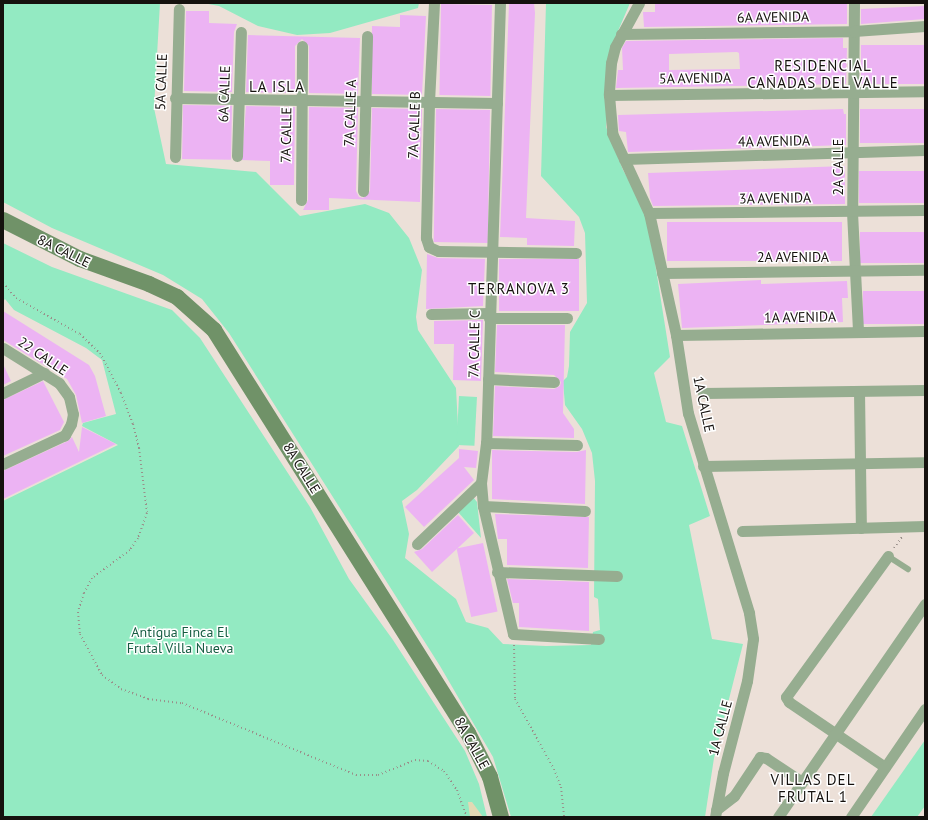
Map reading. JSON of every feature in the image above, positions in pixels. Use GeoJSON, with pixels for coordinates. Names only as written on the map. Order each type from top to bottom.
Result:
{"type":"FeatureCollection","features":[{"type":"Feature","properties":{"kind":"main road","name":"8A CALLE"},"geometry":{"type":"LineString","coordinates":[[3,220],[80,259],[149,284],[177,297],[214,330],[468,733],[490,777],[501,817]]}},
{"type":"Feature","properties":{"kind":"street","name":"7A CALLE B"},"geometry":{"type":"LineString","coordinates":[[434,3],[429,102],[426,238],[428,247],[438,251],[491,252]]}},
{"type":"Feature","properties":{"kind":"street","name":"7A CALLE C"},"geometry":{"type":"LineString","coordinates":[[500,3],[486,443],[482,483],[483,506],[497,572],[513,634]]}},
{"type":"Feature","properties":{"kind":"street","name":"1A CALLE"},"geometry":{"type":"LineString","coordinates":[[639,3],[622,34],[611,62],[608,95],[612,134],[649,213],[676,335],[688,412],[703,466],[749,613],[753,638],[747,681],[716,813]]}},
{"type":"Feature","properties":{"kind":"street","name":"2A CALLE"},"geometry":{"type":"LineString","coordinates":[[854,3],[852,212],[858,332]]}},
{"type":"Feature","properties":{"kind":"street","name":"5A CALLE"},"geometry":{"type":"LineString","coordinates":[[175,157],[175,98],[179,9]]}},
{"type":"Feature","properties":{"kind":"street","name":"6A AVENIDA"},"geometry":{"type":"LineString","coordinates":[[622,34],[854,31],[925,26]]}},
{"type":"Feature","properties":{"kind":"street","name":"6A CALLE"},"geometry":{"type":"LineString","coordinates":[[237,156],[241,32]]}},
{"type":"Feature","properties":{"kind":"street","name":"7A CALLE A"},"geometry":{"type":"LineString","coordinates":[[363,191],[367,36]]}},
{"type":"Feature","properties":{"kind":"street","name":"7A CALLE"},"geometry":{"type":"LineString","coordinates":[[301,200],[302,46]]}},
{"type":"Feature","properties":{"kind":"street","name":"5A AVENIDA"},"geometry":{"type":"LineString","coordinates":[[608,95],[925,91]]}},
{"type":"Feature","properties":{"kind":"street"},"geometry":{"type":"LineString","coordinates":[[175,98],[497,103]]}},
{"type":"Feature","properties":{"kind":"street","name":"4A AVENIDA"},"geometry":{"type":"LineString","coordinates":[[624,159],[853,154],[925,150]]}},
{"type":"Feature","properties":{"kind":"street","name":"3A AVENIDA"},"geometry":{"type":"LineString","coordinates":[[649,213],[852,212],[925,210]]}},
{"type":"Feature","properties":{"kind":"street"},"geometry":{"type":"LineString","coordinates":[[491,252],[576,253]]}},
{"type":"Feature","properties":{"kind":"street","name":"2A AVENIDA"},"geometry":{"type":"LineString","coordinates":[[662,273],[856,272],[925,270]]}},
{"type":"Feature","properties":{"kind":"street"},"geometry":{"type":"LineString","coordinates":[[431,314],[567,318]]}},
{"type":"Feature","properties":{"kind":"street","name":"1A AVENIDA"},"geometry":{"type":"LineString","coordinates":[[676,335],[925,331]]}},
{"type":"Feature","properties":{"kind":"street","name":"22 CALLE"},"geometry":{"type":"LineString","coordinates":[[3,348],[60,383],[69,397],[72,419],[65,435],[3,464]]}},
{"type":"Feature","properties":{"kind":"street"},"geometry":{"type":"LineString","coordinates":[[3,393],[44,373]]}},
{"type":"Feature","properties":{"kind":"street"},"geometry":{"type":"LineString","coordinates":[[488,379],[554,382]]}},
{"type":"Feature","properties":{"kind":"street"},"geometry":{"type":"LineString","coordinates":[[703,393],[925,390]]}},
{"type":"Feature","properties":{"kind":"street"},"geometry":{"type":"LineString","coordinates":[[858,391],[861,528]]}},
{"type":"Feature","properties":{"kind":"street"},"geometry":{"type":"LineString","coordinates":[[486,443],[577,445]]}},
{"type":"Feature","properties":{"kind":"street"},"geometry":{"type":"LineString","coordinates":[[703,466],[925,462]]}},
{"type":"Feature","properties":{"kind":"street"},"geometry":{"type":"LineString","coordinates":[[417,544],[482,483]]}},
{"type":"Feature","properties":{"kind":"street"},"geometry":{"type":"LineString","coordinates":[[483,506],[585,511]]}},
{"type":"Feature","properties":{"kind":"street"},"geometry":{"type":"LineString","coordinates":[[742,531],[925,526]]}},
{"type":"Feature","properties":{"kind":"street"},"geometry":{"type":"LineString","coordinates":[[885,768],[789,702],[786,697],[888,556]]}},
{"type":"Feature","properties":{"kind":"street"},"geometry":{"type":"LineString","coordinates":[[497,572],[617,576]]}},
{"type":"Feature","properties":{"kind":"street"},"geometry":{"type":"LineString","coordinates":[[778,817],[925,604]]}},
{"type":"Feature","properties":{"kind":"street"},"geometry":{"type":"LineString","coordinates":[[513,634],[599,639]]}},
{"type":"Feature","properties":{"kind":"street"},"geometry":{"type":"LineString","coordinates":[[851,817],[925,708]]}},
{"type":"Feature","properties":{"kind":"street"},"geometry":{"type":"LineString","coordinates":[[716,813],[734,796],[760,757],[766,758],[802,782]]}},
{"type":"Feature","properties":{"kind":"lane"},"geometry":{"type":"LineString","coordinates":[[888,556],[908,569]]}},
{"type":"Feature","properties":{"kind":"path"},"geometry":{"type":"LineString","coordinates":[[3,283],[16,298],[80,334],[100,353],[121,393],[137,442],[146,514],[138,538],[130,550],[92,578],[84,593],[78,612],[80,634],[102,675],[121,689],[148,699],[182,703],[356,775],[378,775],[415,760],[428,761],[444,771],[457,790],[467,817]]}},
{"type":"Feature","properties":{"kind":"path"},"geometry":{"type":"LineString","coordinates":[[888,556],[910,526]]}},
{"type":"Feature","properties":{"kind":"path"},"geometry":{"type":"LineString","coordinates":[[513,634],[515,699],[554,770],[561,787],[564,817]]}},
{"type":"Feature","properties":{"kind":"green space"},"geometry":{"type":"Polygon","coordinates":[[[3,3],[160,3],[154,108],[166,164],[256,172],[300,216],[365,204],[389,213],[409,238],[422,270],[416,317],[418,330],[456,388],[459,446],[417,490],[402,501],[409,534],[405,558],[456,599],[466,622],[488,628],[503,644],[546,646],[591,645],[593,632],[600,630],[598,599],[594,597],[595,481],[592,453],[582,429],[565,405],[563,381],[567,377],[569,366],[570,332],[587,303],[585,233],[579,217],[541,176],[546,3],[630,3],[615,38],[606,127],[623,170],[644,207],[652,244],[670,357],[654,373],[666,422],[682,426],[710,516],[689,525],[712,639],[743,644],[714,758],[705,817],[511,817],[493,757],[440,666],[229,333],[202,299],[163,275],[52,228],[3,202],[3,3]]]}},
{"type":"Feature","properties":{"kind":"green space"},"geometry":{"type":"Polygon","coordinates":[[[203,3],[419,3],[418,8],[330,33],[297,35],[258,26],[219,6],[203,3]]]}},
{"type":"Feature","properties":{"kind":"green space","name":"Antigua Finca El Frutal Villa Nueva"},"geometry":{"type":"Polygon","coordinates":[[[3,243],[52,267],[172,310],[200,338],[310,507],[349,579],[393,640],[465,751],[479,784],[487,817],[3,817],[3,501],[118,445],[82,426],[83,423],[116,414],[102,360],[86,348],[14,310],[5,299],[3,302],[3,243]]]}},
{"type":"Feature","properties":{"kind":"green space"},"geometry":{"type":"Polygon","coordinates":[[[459,396],[477,397],[474,446],[456,445],[459,396]]]}},
{"type":"Feature","properties":{"kind":"green space"},"geometry":{"type":"Polygon","coordinates":[[[473,497],[477,502],[481,538],[458,512],[473,497]]]}},
{"type":"Feature","properties":{"kind":"green space"},"geometry":{"type":"Polygon","coordinates":[[[925,740],[925,806],[917,817],[871,817],[925,740]]]}},
{"type":"Feature","properties":{"kind":"sand"},"geometry":{"type":"Polygon","coordinates":[[[468,802],[472,802],[483,817],[470,817],[468,802]]]}},
{"type":"Feature","properties":{"kind":"building"},"geometry":{"type":"Polygon","coordinates":[[[509,3],[534,3],[535,13],[526,218],[575,221],[574,246],[527,245],[527,238],[500,237],[509,3]]]}},
{"type":"Feature","properties":{"kind":"building"},"geometry":{"type":"Polygon","coordinates":[[[655,3],[847,3],[847,24],[644,27],[643,12],[655,12],[655,3]]]}},
{"type":"Feature","properties":{"kind":"building"},"geometry":{"type":"Polygon","coordinates":[[[441,4],[492,5],[490,96],[439,95],[441,4]]]}},
{"type":"Feature","properties":{"kind":"building"},"geometry":{"type":"Polygon","coordinates":[[[925,6],[925,19],[861,24],[861,9],[925,6]]]}},
{"type":"Feature","properties":{"kind":"building"},"geometry":{"type":"Polygon","coordinates":[[[186,11],[209,11],[209,23],[237,24],[234,32],[232,92],[184,91],[186,11]]]}},
{"type":"Feature","properties":{"kind":"building"},"geometry":{"type":"Polygon","coordinates":[[[400,15],[426,16],[422,95],[372,94],[372,26],[400,27],[400,15]]]}},
{"type":"Feature","properties":{"kind":"building"},"geometry":{"type":"Polygon","coordinates":[[[248,35],[360,38],[358,94],[309,93],[309,46],[302,39],[295,46],[295,93],[246,92],[248,35]]]}},
{"type":"Feature","properties":{"kind":"building"},"geometry":{"type":"Polygon","coordinates":[[[843,38],[843,48],[847,48],[846,84],[616,88],[618,70],[623,70],[622,48],[626,41],[843,38]],[[739,53],[669,54],[669,70],[740,69],[739,53]]]}},
{"type":"Feature","properties":{"kind":"building"},"geometry":{"type":"Polygon","coordinates":[[[861,45],[925,45],[925,84],[861,84],[861,45]]]}},
{"type":"Feature","properties":{"kind":"building"},"geometry":{"type":"Polygon","coordinates":[[[183,105],[232,106],[231,160],[182,159],[183,105]]]}},
{"type":"Feature","properties":{"kind":"building"},"geometry":{"type":"Polygon","coordinates":[[[246,106],[295,107],[294,185],[270,185],[270,161],[242,160],[246,106]]]}},
{"type":"Feature","properties":{"kind":"building"},"geometry":{"type":"Polygon","coordinates":[[[309,107],[358,108],[356,191],[359,197],[363,198],[370,191],[372,108],[422,109],[420,202],[329,198],[329,210],[303,210],[308,200],[309,107]]]}},
{"type":"Feature","properties":{"kind":"building"},"geometry":{"type":"Polygon","coordinates":[[[436,109],[490,110],[488,243],[434,242],[436,109]]]}},
{"type":"Feature","properties":{"kind":"building"},"geometry":{"type":"Polygon","coordinates":[[[843,109],[844,114],[846,114],[846,145],[628,152],[626,132],[619,131],[618,115],[843,109]]]}},
{"type":"Feature","properties":{"kind":"building"},"geometry":{"type":"Polygon","coordinates":[[[860,109],[925,109],[925,143],[860,143],[860,109]]]}},
{"type":"Feature","properties":{"kind":"building"},"geometry":{"type":"Polygon","coordinates":[[[845,166],[845,204],[653,206],[650,198],[648,173],[845,166]]]}},
{"type":"Feature","properties":{"kind":"building"},"geometry":{"type":"Polygon","coordinates":[[[859,171],[925,171],[925,203],[859,203],[859,171]]]}},
{"type":"Feature","properties":{"kind":"building"},"geometry":{"type":"Polygon","coordinates":[[[667,222],[842,222],[842,261],[667,261],[667,222]]]}},
{"type":"Feature","properties":{"kind":"building"},"geometry":{"type":"Polygon","coordinates":[[[860,232],[925,232],[925,263],[860,263],[860,232]]]}},
{"type":"Feature","properties":{"kind":"building"},"geometry":{"type":"Polygon","coordinates":[[[427,254],[438,258],[485,259],[483,306],[426,309],[427,254]]]}},
{"type":"Feature","properties":{"kind":"building"},"geometry":{"type":"Polygon","coordinates":[[[499,259],[579,259],[579,311],[499,311],[499,259]]]}},
{"type":"Feature","properties":{"kind":"building"},"geometry":{"type":"Polygon","coordinates":[[[761,280],[761,284],[847,281],[848,298],[842,298],[843,322],[682,328],[678,284],[761,280]]]}},
{"type":"Feature","properties":{"kind":"building"},"geometry":{"type":"Polygon","coordinates":[[[863,291],[925,291],[925,324],[863,324],[863,291]]]}},
{"type":"Feature","properties":{"kind":"building"},"geometry":{"type":"Polygon","coordinates":[[[3,311],[89,365],[95,376],[106,416],[82,423],[76,395],[67,379],[3,340],[3,311]]]}},
{"type":"Feature","properties":{"kind":"building"},"geometry":{"type":"Polygon","coordinates":[[[483,320],[481,381],[453,380],[454,344],[434,344],[434,321],[483,320]]]}},
{"type":"Feature","properties":{"kind":"building"},"geometry":{"type":"Polygon","coordinates":[[[497,325],[565,325],[563,413],[574,429],[574,438],[493,436],[495,386],[554,389],[560,386],[561,382],[554,375],[495,372],[497,325]]]}},
{"type":"Feature","properties":{"kind":"building"},"geometry":{"type":"Polygon","coordinates":[[[3,364],[11,381],[3,385],[3,364]]]}},
{"type":"Feature","properties":{"kind":"building"},"geometry":{"type":"Polygon","coordinates":[[[43,381],[64,422],[60,430],[3,456],[3,400],[43,381]]]}},
{"type":"Feature","properties":{"kind":"building"},"geometry":{"type":"Polygon","coordinates":[[[82,427],[116,444],[3,499],[3,471],[68,441],[72,437],[79,452],[82,427]]]}},
{"type":"Feature","properties":{"kind":"building"},"geometry":{"type":"Polygon","coordinates":[[[459,449],[478,451],[476,468],[464,467],[474,480],[424,527],[405,507],[459,458],[459,449]]]}},
{"type":"Feature","properties":{"kind":"building"},"geometry":{"type":"Polygon","coordinates":[[[492,450],[577,452],[586,450],[585,504],[492,499],[492,450]]]}},
{"type":"Feature","properties":{"kind":"building"},"geometry":{"type":"Polygon","coordinates":[[[495,514],[589,517],[588,568],[507,565],[507,539],[498,539],[495,514]]]}},
{"type":"Feature","properties":{"kind":"building"},"geometry":{"type":"Polygon","coordinates":[[[458,515],[474,533],[432,572],[414,552],[422,549],[458,515]]]}},
{"type":"Feature","properties":{"kind":"building"},"geometry":{"type":"Polygon","coordinates":[[[483,543],[498,611],[471,617],[457,549],[483,543]]]}},
{"type":"Feature","properties":{"kind":"building"},"geometry":{"type":"Polygon","coordinates":[[[507,579],[589,582],[589,631],[519,627],[519,603],[513,603],[507,579]]]}},
{"type":"Feature","properties":{"kind":"district","name":"RESIDENCIAL CAÑADAS DEL VALLE"},"geometry":{"type":"Point","coordinates":[823,74]}},
{"type":"Feature","properties":{"kind":"district","name":"LA ISLA"},"geometry":{"type":"Point","coordinates":[277,87]}},
{"type":"Feature","properties":{"kind":"district","name":"TERRANOVA 3"},"geometry":{"type":"Point","coordinates":[519,289]}},
{"type":"Feature","properties":{"kind":"district","name":"VILLAS DEL FRUTAL 1"},"geometry":{"type":"Point","coordinates":[813,788]}}]}
